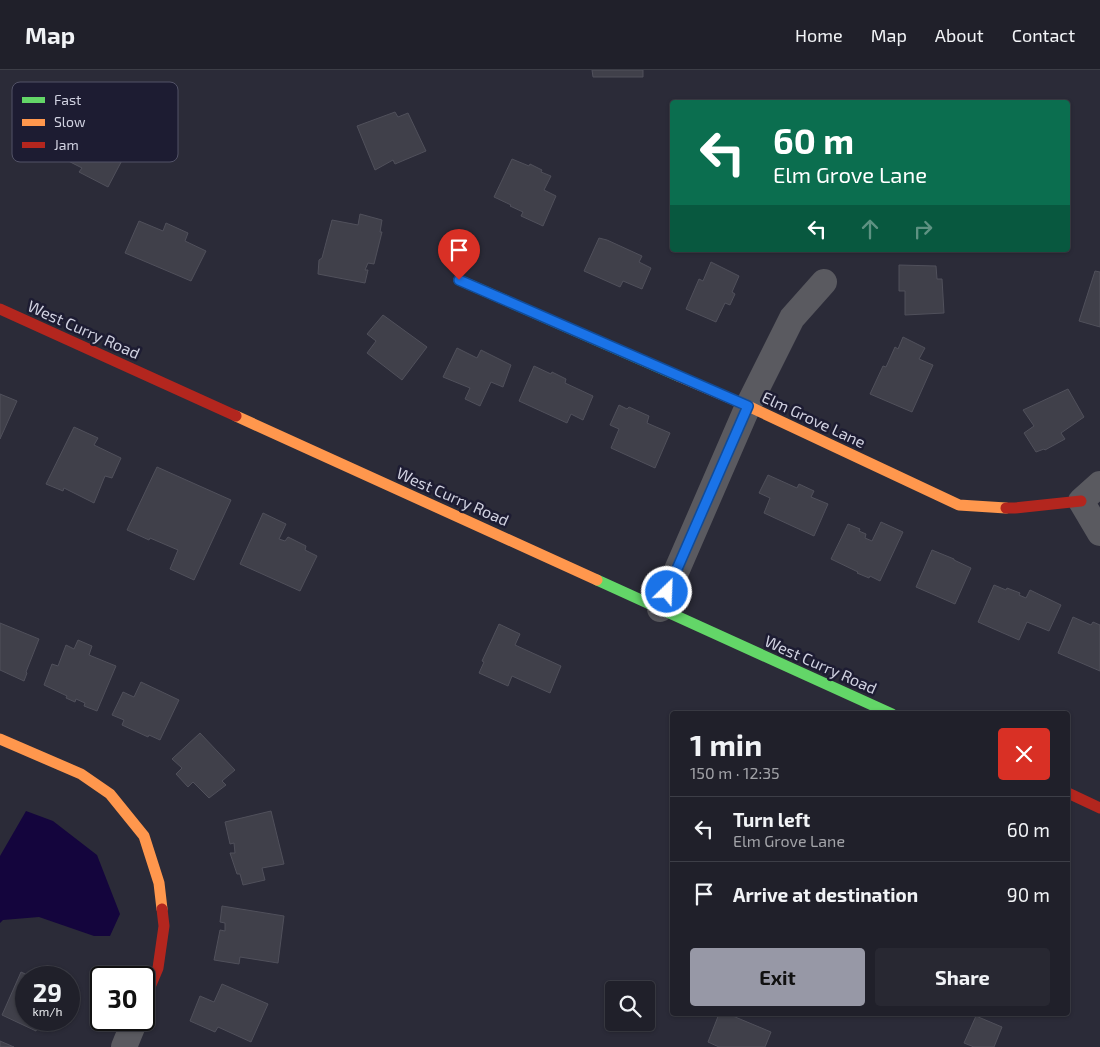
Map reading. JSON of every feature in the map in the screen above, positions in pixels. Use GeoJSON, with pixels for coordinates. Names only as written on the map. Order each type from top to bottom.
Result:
{"type":"FeatureCollection","features":[{"type":"Feature","properties":{"kind":"street","name":"Elm Grove Lane"},"geometry":{"type":"LineString","coordinates":[[459,280],[748,406],[959,505],[1015,508],[1081,502]]}},
{"type":"Feature","properties":{"kind":"street"},"geometry":{"type":"LineString","coordinates":[[660,608],[748,406],[792,318],[824,282]]}},
{"type":"Feature","properties":{"kind":"street","name":"West Curry Road"},"geometry":{"type":"LineString","coordinates":[[0,309],[885,711]]}},
{"type":"Feature","properties":{"kind":"street"},"geometry":{"type":"LineString","coordinates":[[1100,484],[1081,502],[1100,534]]}},
{"type":"Feature","properties":{"kind":"street"},"geometry":{"type":"LineString","coordinates":[[0,739],[80,774],[110,794],[144,836],[160,883],[164,926],[158,968],[155,975]]}},
{"type":"Feature","properties":{"kind":"street"},"geometry":{"type":"LineString","coordinates":[[1070,795],[1100,808]]}},
{"type":"Feature","properties":{"kind":"street"},"geometry":{"type":"LineString","coordinates":[[124,1047],[131,1031]]}},
{"type":"Feature","properties":{"kind":"shaded area"},"geometry":{"type":"Polygon","coordinates":[[[26,811],[53,821],[97,855],[120,914],[110,936],[94,936],[39,917],[3,920],[0,923],[0,856],[26,811]]]}},
{"type":"Feature","properties":{"kind":"building"},"geometry":{"type":"Polygon","coordinates":[[[592,70],[643,70],[643,77],[593,77],[592,70]]]}},
{"type":"Feature","properties":{"kind":"building"},"geometry":{"type":"Polygon","coordinates":[[[395,112],[398,117],[408,113],[426,151],[395,164],[393,160],[375,170],[357,126],[395,112]]]}},
{"type":"Feature","properties":{"kind":"building"},"geometry":{"type":"Polygon","coordinates":[[[512,159],[529,166],[530,164],[551,176],[544,190],[556,196],[543,226],[521,216],[523,212],[494,197],[512,159]]]}},
{"type":"Feature","properties":{"kind":"building"},"geometry":{"type":"Polygon","coordinates":[[[70,162],[121,162],[108,187],[79,172],[82,168],[70,162]]]}},
{"type":"Feature","properties":{"kind":"building"},"geometry":{"type":"Polygon","coordinates":[[[360,214],[382,220],[380,232],[382,232],[374,264],[368,263],[365,270],[368,270],[365,283],[318,274],[319,260],[322,258],[332,220],[358,225],[360,214]]]}},
{"type":"Feature","properties":{"kind":"building"},"geometry":{"type":"Polygon","coordinates":[[[139,221],[163,231],[166,223],[188,233],[185,241],[206,251],[191,281],[125,253],[139,221]]]}},
{"type":"Feature","properties":{"kind":"building"},"geometry":{"type":"Polygon","coordinates":[[[599,238],[642,256],[639,262],[651,268],[642,289],[623,281],[620,287],[584,271],[599,238]]]}},
{"type":"Feature","properties":{"kind":"building"},"geometry":{"type":"Polygon","coordinates":[[[711,262],[739,276],[732,292],[735,294],[730,305],[725,303],[716,322],[686,309],[699,279],[703,281],[711,262]]]}},
{"type":"Feature","properties":{"kind":"building"},"geometry":{"type":"Polygon","coordinates":[[[899,265],[936,266],[937,279],[942,279],[944,313],[905,315],[905,291],[899,291],[899,265]]]}},
{"type":"Feature","properties":{"kind":"building"},"geometry":{"type":"Polygon","coordinates":[[[1095,271],[1100,272],[1100,327],[1079,321],[1095,271]]]}},
{"type":"Feature","properties":{"kind":"building"},"geometry":{"type":"Polygon","coordinates":[[[383,315],[427,347],[402,380],[367,353],[376,341],[367,334],[383,315]]]}},
{"type":"Feature","properties":{"kind":"building"},"geometry":{"type":"Polygon","coordinates":[[[903,337],[925,348],[919,359],[933,365],[912,412],[870,394],[883,366],[886,367],[895,347],[898,349],[903,337]]]}},
{"type":"Feature","properties":{"kind":"building"},"geometry":{"type":"Polygon","coordinates":[[[457,348],[477,358],[481,350],[511,365],[503,387],[491,382],[480,406],[465,399],[470,388],[443,377],[457,348]]]}},
{"type":"Feature","properties":{"kind":"building"},"geometry":{"type":"Polygon","coordinates":[[[534,366],[566,379],[565,383],[593,396],[583,420],[571,414],[567,423],[519,401],[534,366]]]}},
{"type":"Feature","properties":{"kind":"building"},"geometry":{"type":"Polygon","coordinates":[[[1068,389],[1084,417],[1061,433],[1065,439],[1045,450],[1036,452],[1024,433],[1034,426],[1023,410],[1068,389]]]}},
{"type":"Feature","properties":{"kind":"building"},"geometry":{"type":"Polygon","coordinates":[[[0,394],[17,401],[0,439],[0,394]]]}},
{"type":"Feature","properties":{"kind":"building"},"geometry":{"type":"Polygon","coordinates":[[[619,405],[627,409],[629,407],[649,416],[647,423],[670,433],[655,468],[611,448],[619,429],[610,425],[619,405]]]}},
{"type":"Feature","properties":{"kind":"building"},"geometry":{"type":"Polygon","coordinates":[[[74,427],[98,438],[94,445],[121,458],[112,478],[105,476],[94,503],[64,488],[63,491],[46,484],[74,427]]]}},
{"type":"Feature","properties":{"kind":"building"},"geometry":{"type":"Polygon","coordinates":[[[157,467],[231,500],[194,580],[170,569],[178,550],[127,530],[157,467]]]}},
{"type":"Feature","properties":{"kind":"building"},"geometry":{"type":"Polygon","coordinates":[[[768,475],[797,488],[799,484],[814,491],[811,497],[828,504],[814,536],[764,513],[770,498],[759,493],[768,475]]]}},
{"type":"Feature","properties":{"kind":"building"},"geometry":{"type":"Polygon","coordinates":[[[263,513],[286,524],[279,539],[285,541],[288,537],[306,546],[305,550],[317,556],[300,591],[240,564],[263,513]]]}},
{"type":"Feature","properties":{"kind":"building"},"geometry":{"type":"Polygon","coordinates":[[[881,522],[903,532],[880,581],[857,573],[831,559],[848,524],[860,529],[859,531],[866,534],[865,538],[872,541],[881,522]]]}},
{"type":"Feature","properties":{"kind":"building"},"geometry":{"type":"Polygon","coordinates":[[[932,550],[971,568],[955,604],[916,587],[932,550]]]}},
{"type":"Feature","properties":{"kind":"building"},"geometry":{"type":"Polygon","coordinates":[[[994,585],[1020,593],[1019,595],[1026,598],[1030,590],[1061,605],[1049,631],[1027,622],[1019,640],[978,622],[994,585]]]}},
{"type":"Feature","properties":{"kind":"building"},"geometry":{"type":"Polygon","coordinates":[[[1073,617],[1091,625],[1093,622],[1100,625],[1100,671],[1058,653],[1073,617]]]}},
{"type":"Feature","properties":{"kind":"building"},"geometry":{"type":"Polygon","coordinates":[[[0,623],[39,639],[24,681],[0,670],[0,623]]]}},
{"type":"Feature","properties":{"kind":"building"},"geometry":{"type":"Polygon","coordinates":[[[499,624],[520,634],[515,645],[561,666],[550,693],[512,676],[508,686],[479,673],[484,662],[482,661],[499,624]]]}},
{"type":"Feature","properties":{"kind":"building"},"geometry":{"type":"Polygon","coordinates":[[[78,640],[92,646],[89,655],[116,666],[97,711],[84,706],[85,703],[76,699],[75,702],[66,698],[67,696],[44,685],[52,664],[58,666],[66,645],[74,649],[78,640]]]}},
{"type":"Feature","properties":{"kind":"building"},"geometry":{"type":"Polygon","coordinates":[[[141,682],[179,700],[160,740],[149,735],[148,737],[122,725],[124,720],[112,715],[123,692],[134,697],[141,682]]]}},
{"type":"Feature","properties":{"kind":"building"},"geometry":{"type":"Polygon","coordinates":[[[200,733],[235,770],[222,781],[226,785],[209,798],[193,782],[188,787],[176,774],[182,768],[172,759],[200,733]]]}},
{"type":"Feature","properties":{"kind":"building"},"geometry":{"type":"Polygon","coordinates":[[[271,811],[284,864],[262,868],[265,880],[243,885],[230,853],[235,853],[234,843],[230,844],[225,822],[271,811]]]}},
{"type":"Feature","properties":{"kind":"building"},"geometry":{"type":"Polygon","coordinates":[[[222,906],[284,916],[278,963],[240,957],[239,964],[214,960],[220,930],[225,931],[225,923],[220,922],[222,906]]]}},
{"type":"Feature","properties":{"kind":"building"},"geometry":{"type":"Polygon","coordinates":[[[222,984],[268,1004],[251,1042],[218,1027],[215,1032],[190,1021],[200,996],[214,1002],[222,984]]]}},
{"type":"Feature","properties":{"kind":"building"},"geometry":{"type":"Polygon","coordinates":[[[15,986],[15,1021],[2,1015],[15,986]]]}},
{"type":"Feature","properties":{"kind":"building"},"geometry":{"type":"Polygon","coordinates":[[[718,1016],[733,1016],[771,1032],[765,1047],[719,1047],[708,1042],[718,1016]]]}},
{"type":"Feature","properties":{"kind":"building"},"geometry":{"type":"Polygon","coordinates":[[[976,1016],[1002,1027],[994,1047],[974,1047],[964,1043],[976,1016]]]}},
{"type":"Feature","properties":{"kind":"building"},"geometry":{"type":"Polygon","coordinates":[[[0,1041],[14,1047],[0,1047],[0,1041]]]}},
{"type":"Feature","properties":{"kind":"traffic: fast"},"geometry":{"type":"LineString","coordinates":[[459,280],[678,376]]}},
{"type":"Feature","properties":{"kind":"traffic: fast"},"geometry":{"type":"LineString","coordinates":[[597,580],[885,711]]}},
{"type":"Feature","properties":{"kind":"traffic: slow"},"geometry":{"type":"LineString","coordinates":[[678,376],[748,406],[959,505],[1006,508]]}},
{"type":"Feature","properties":{"kind":"traffic: slow"},"geometry":{"type":"LineString","coordinates":[[236,416],[597,580]]}},
{"type":"Feature","properties":{"kind":"traffic: slow"},"geometry":{"type":"LineString","coordinates":[[0,739],[81,774],[110,794],[144,836],[159,883],[162,909]]}},
{"type":"Feature","properties":{"kind":"traffic: jam"},"geometry":{"type":"LineString","coordinates":[[0,309],[236,416]]}},
{"type":"Feature","properties":{"kind":"traffic: jam"},"geometry":{"type":"LineString","coordinates":[[1006,508],[1081,501]]}},
{"type":"Feature","properties":{"kind":"traffic: jam"},"geometry":{"type":"LineString","coordinates":[[1070,794],[1100,808]]}},
{"type":"Feature","properties":{"kind":"traffic: jam"},"geometry":{"type":"LineString","coordinates":[[155,975],[158,968],[164,926],[162,909]]}},
{"type":"Feature","properties":{"kind":"route"},"geometry":{"type":"LineString","coordinates":[[459,280],[748,406],[667,592]]}}]}
